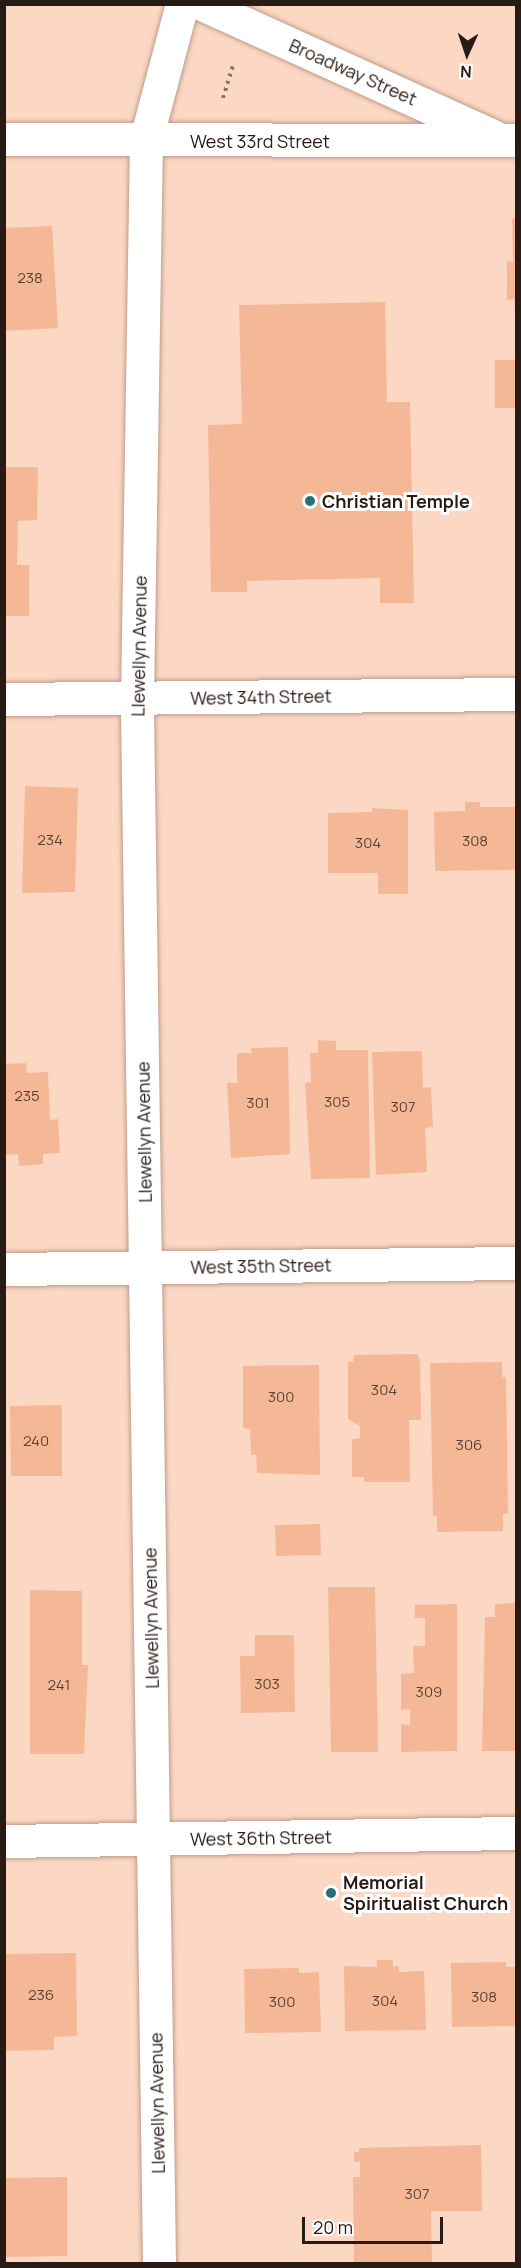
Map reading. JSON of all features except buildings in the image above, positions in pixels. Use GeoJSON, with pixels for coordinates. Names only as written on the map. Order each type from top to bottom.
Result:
{"type":"FeatureCollection","features":[{"type":"Feature","properties":{"kind":"street","name":"Llewellyn Avenue"},"geometry":{"type":"LineString","coordinates":[[159,2264],[155,1839],[137,699],[146,139],[182,4]]}},
{"type":"Feature","properties":{"kind":"street","name":"Broadway Street"},"geometry":{"type":"LineString","coordinates":[[202,4],[510,140]]}},
{"type":"Feature","properties":{"kind":"street","name":"West 33rd Street"},"geometry":{"type":"LineString","coordinates":[[4,139],[510,140]]}},
{"type":"Feature","properties":{"kind":"street","name":"West 34th Street"},"geometry":{"type":"LineString","coordinates":[[4,699],[516,694]]}},
{"type":"Feature","properties":{"kind":"street","name":"West 35th Street"},"geometry":{"type":"LineString","coordinates":[[4,1269],[516,1263]]}},
{"type":"Feature","properties":{"kind":"street","name":"West 36th Street"},"geometry":{"type":"LineString","coordinates":[[4,1841],[516,1833]]}},
{"type":"Feature","properties":{"kind":"path"},"geometry":{"type":"LineString","coordinates":[[219,110],[233,65]]}},
{"type":"Feature","properties":{"kind":"place","name":"Christian Temple"},"geometry":{"type":"Point","coordinates":[310,501]}},
{"type":"Feature","properties":{"kind":"place","name":"Memorial Spiritualist Church"},"geometry":{"type":"Point","coordinates":[331,1893]}}]}
